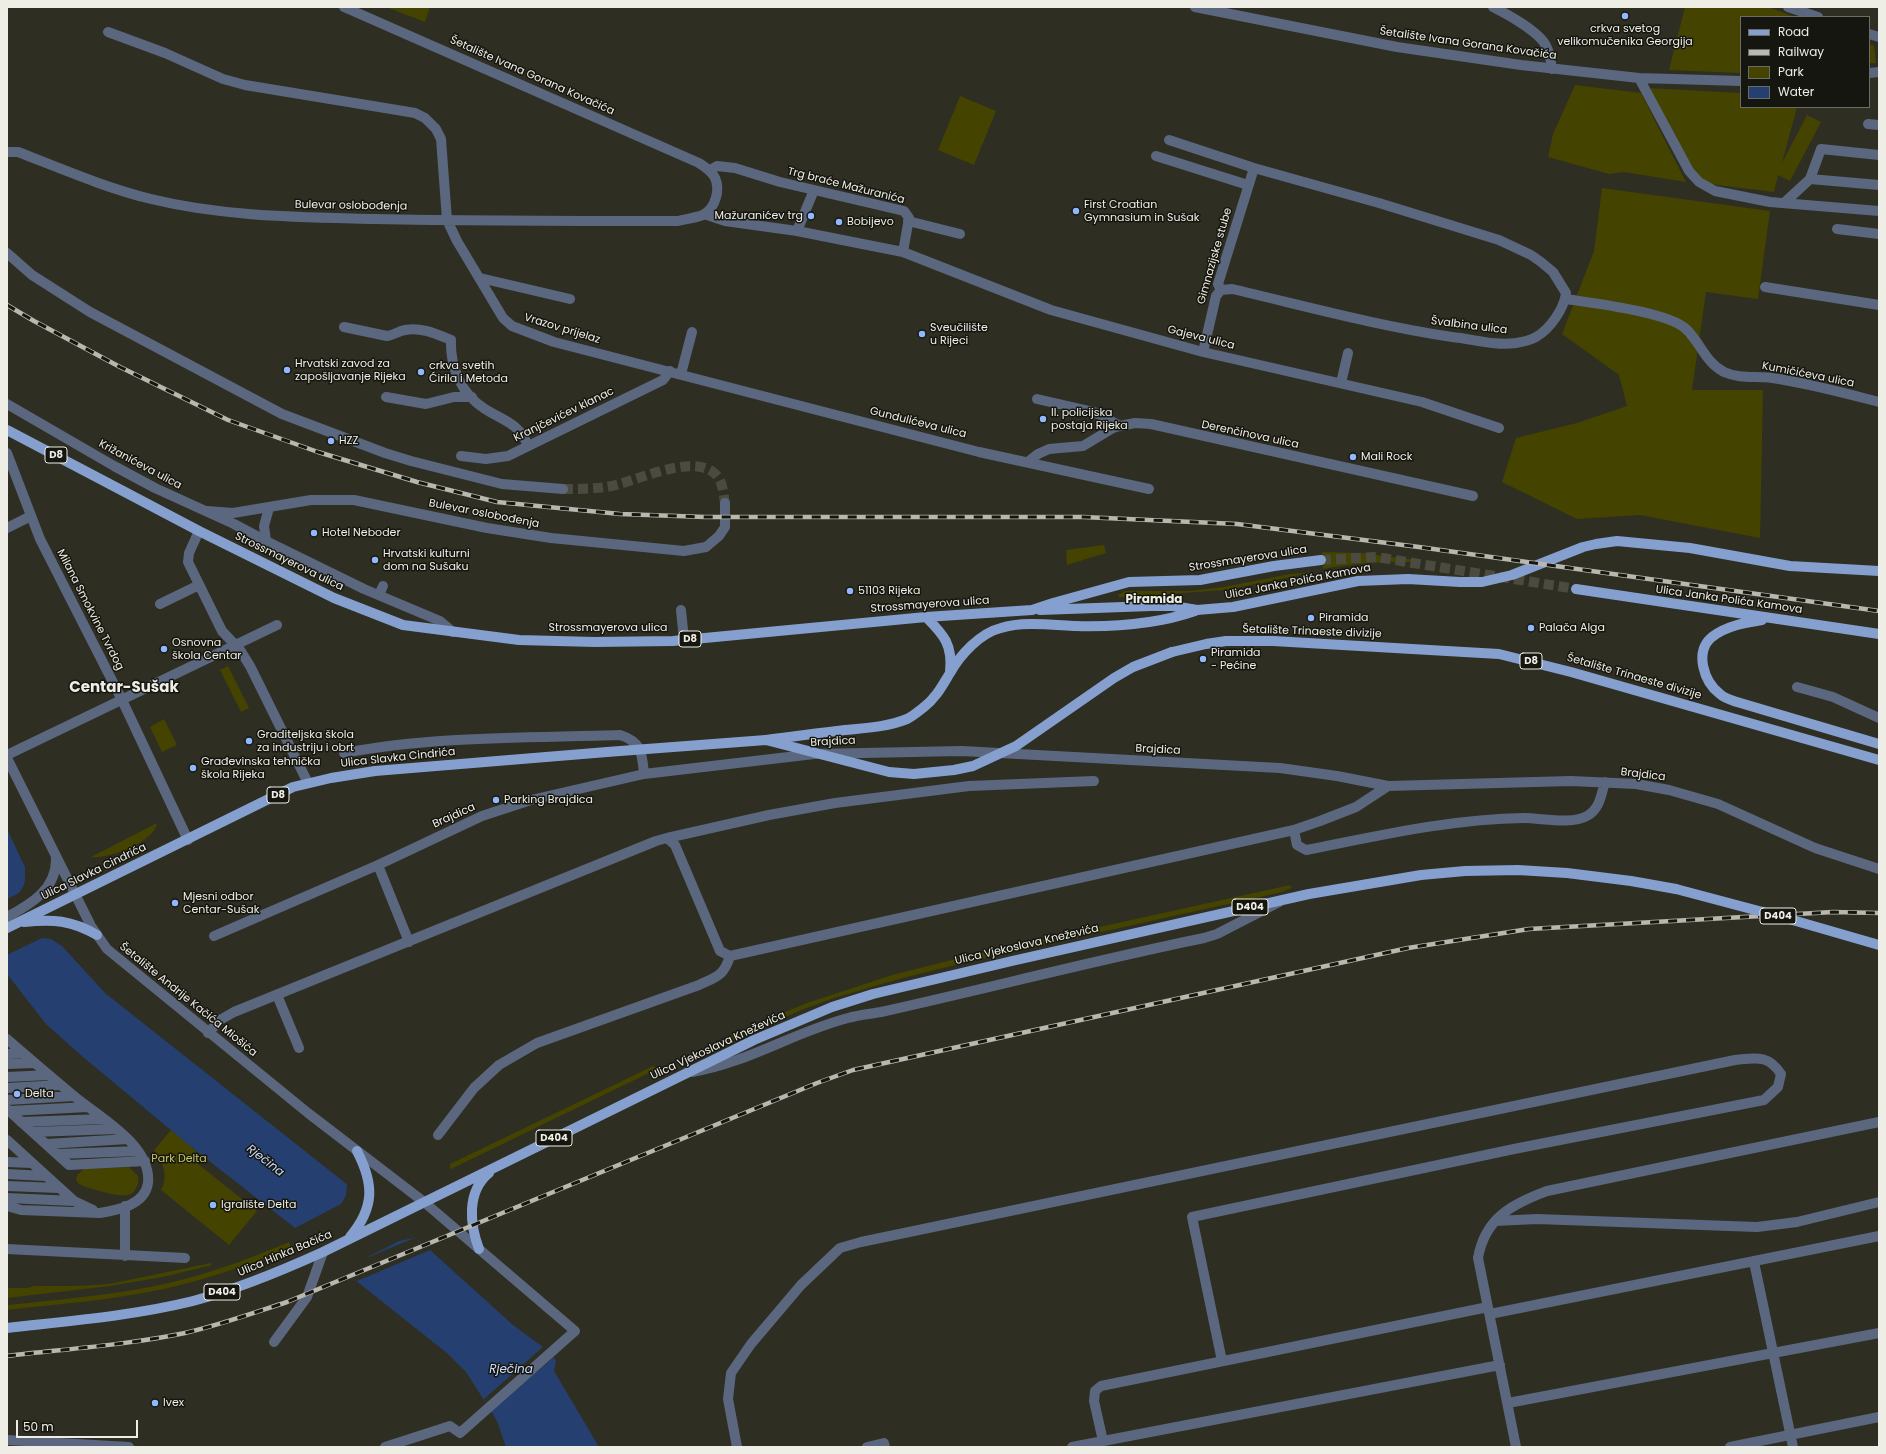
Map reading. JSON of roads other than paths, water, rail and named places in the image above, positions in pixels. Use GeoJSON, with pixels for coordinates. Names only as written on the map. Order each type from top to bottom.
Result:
{"type":"FeatureCollection","features":[{"type":"Feature","properties":{"kind":"main road","name":"Strossmayerova ulica"},"geometry":{"type":"LineString","coordinates":[[7,430],[199,531],[334,598],[403,625],[520,640],[596,642],[684,640],[926,617],[1032,610],[1047,604],[1129,582],[1200,580],[1274,566],[1321,560]]}},
{"type":"Feature","properties":{"kind":"main road","name":"Ulica Janka Polića Kamova"},"geometry":{"type":"LineString","coordinates":[[1032,610],[1151,606],[1197,610],[1233,607],[1358,580],[1408,579],[1460,582],[1496,580],[1596,544],[1618,541],[1690,548],[1798,566],[1879,571]]}},
{"type":"Feature","properties":{"kind":"main road","name":"Ulica Janka Polića Kamova"},"geometry":{"type":"LineString","coordinates":[[1576,590],[1879,634]]}},
{"type":"Feature","properties":{"kind":"main road"},"geometry":{"type":"LineString","coordinates":[[950,672],[976,642],[988,633],[1000,628],[1013,625],[1084,626],[1154,622],[1174,618],[1197,610]]}},
{"type":"Feature","properties":{"kind":"main road"},"geometry":{"type":"LineString","coordinates":[[926,617],[942,634],[949,645],[952,658],[950,672]]}},
{"type":"Feature","properties":{"kind":"main road"},"geometry":{"type":"LineString","coordinates":[[1772,618],[1733,626],[1711,638],[1706,643],[1703,655],[1704,672],[1710,684],[1720,695],[1737,702],[1879,744]]}},
{"type":"Feature","properties":{"kind":"main road","name":"Šetalište Trinaeste divizije"},"geometry":{"type":"LineString","coordinates":[[766,740],[889,772],[914,774],[954,770],[973,766],[1016,746],[1114,678],[1138,665],[1172,652],[1206,644],[1226,641],[1273,640],[1499,654],[1571,672],[1879,760]]}},
{"type":"Feature","properties":{"kind":"main road","name":"Ulica Slavka Cindrića"},"geometry":{"type":"LineString","coordinates":[[11,926],[293,787],[374,771],[766,740],[891,724],[908,718],[926,706],[942,689],[950,672]]}},
{"type":"Feature","properties":{"kind":"main road","name":"Ulica Vjekoslava Kneževića"},"geometry":{"type":"LineString","coordinates":[[424,1202],[754,1040],[832,1007],[873,994],[1284,900],[1378,881],[1465,871],[1518,870],[1567,873],[1631,881],[1676,889],[1879,945]]}},
{"type":"Feature","properties":{"kind":"main road"},"geometry":{"type":"LineString","coordinates":[[11,926],[50,920],[73,923],[97,935]]}},
{"type":"Feature","properties":{"kind":"main road"},"geometry":{"type":"LineString","coordinates":[[348,1240],[359,1226],[369,1200],[369,1180],[357,1151]]}},
{"type":"Feature","properties":{"kind":"main road"},"geometry":{"type":"LineString","coordinates":[[478,1249],[471,1218],[474,1199],[478,1186],[485,1176],[496,1166]]}},
{"type":"Feature","properties":{"kind":"main road","name":"Ulica Hinka Bačića"},"geometry":{"type":"LineString","coordinates":[[7,1328],[117,1315],[193,1300],[252,1282],[323,1252],[424,1202]]}},
{"type":"Feature","properties":{"kind":"street","name":"Šetalište Ivana Gorana Kovačića"},"geometry":{"type":"LineString","coordinates":[[344,7],[699,163],[710,170]]}},
{"type":"Feature","properties":{"kind":"street","name":"Šetalište Ivana Gorana Kovačića"},"geometry":{"type":"LineString","coordinates":[[1195,7],[1397,47],[1552,69],[1640,78],[1740,81]]}},
{"type":"Feature","properties":{"kind":"street"},"geometry":{"type":"LineString","coordinates":[[1493,7],[1513,17],[1541,39],[1547,47],[1552,69]]}},
{"type":"Feature","properties":{"kind":"street"},"geometry":{"type":"LineString","coordinates":[[1788,7],[1815,16]]}},
{"type":"Feature","properties":{"kind":"street"},"geometry":{"type":"LineString","coordinates":[[108,32],[165,53],[223,78],[245,85],[415,113],[425,118],[432,123],[441,139],[447,220]]}},
{"type":"Feature","properties":{"kind":"street"},"geometry":{"type":"LineString","coordinates":[[1640,78],[1689,171],[1699,182],[1715,190],[1784,203],[1879,211]]}},
{"type":"Feature","properties":{"kind":"street"},"geometry":{"type":"LineString","coordinates":[[1868,124],[1879,125]]}},
{"type":"Feature","properties":{"kind":"street"},"geometry":{"type":"LineString","coordinates":[[1169,140],[1254,168],[1385,205],[1499,240],[1532,255],[1553,272],[1564,287],[1566,299]]}},
{"type":"Feature","properties":{"kind":"street"},"geometry":{"type":"LineString","coordinates":[[1784,203],[1810,179],[1821,149],[1879,155]]}},
{"type":"Feature","properties":{"kind":"street","name":"Bulevar oslobođenja"},"geometry":{"type":"LineString","coordinates":[[7,152],[18,152],[113,188],[152,199],[211,210],[282,217],[447,220],[678,221],[704,214]]}},
{"type":"Feature","properties":{"kind":"street"},"geometry":{"type":"LineString","coordinates":[[1156,156],[1248,185]]}},
{"type":"Feature","properties":{"kind":"street","name":"Trg braće Mažuranića"},"geometry":{"type":"LineString","coordinates":[[710,170],[718,166],[724,166],[814,190],[904,211],[908,215],[908,221],[903,252]]}},
{"type":"Feature","properties":{"kind":"street","name":"Gimnazijske stube"},"geometry":{"type":"LineString","coordinates":[[1203,352],[1216,296],[1221,290],[1218,284],[1254,168]]}},
{"type":"Feature","properties":{"kind":"street"},"geometry":{"type":"LineString","coordinates":[[704,214],[712,207],[716,199],[716,181],[710,170]]}},
{"type":"Feature","properties":{"kind":"street"},"geometry":{"type":"LineString","coordinates":[[1810,179],[1879,185]]}},
{"type":"Feature","properties":{"kind":"street"},"geometry":{"type":"LineString","coordinates":[[797,231],[814,190]]}},
{"type":"Feature","properties":{"kind":"street"},"geometry":{"type":"LineString","coordinates":[[704,214],[725,221],[797,231],[903,252]]}},
{"type":"Feature","properties":{"kind":"street","name":"Vrazov prijelaz"},"geometry":{"type":"LineString","coordinates":[[447,220],[457,241],[480,278],[496,308],[503,318],[512,326],[554,342],[681,374]]}},
{"type":"Feature","properties":{"kind":"street"},"geometry":{"type":"LineString","coordinates":[[908,221],[960,234]]}},
{"type":"Feature","properties":{"kind":"street"},"geometry":{"type":"LineString","coordinates":[[1837,229],[1879,234]]}},
{"type":"Feature","properties":{"kind":"street","name":"Gajeva ulica"},"geometry":{"type":"LineString","coordinates":[[903,252],[1051,310],[1203,352],[1422,402],[1498,428]]}},
{"type":"Feature","properties":{"kind":"street"},"geometry":{"type":"LineString","coordinates":[[7,253],[32,276],[90,312],[282,414],[385,453],[502,484],[563,490]]}},
{"type":"Feature","properties":{"kind":"street"},"geometry":{"type":"LineString","coordinates":[[480,278],[570,299]]}},
{"type":"Feature","properties":{"kind":"street"},"geometry":{"type":"LineString","coordinates":[[1765,287],[1879,305]]}},
{"type":"Feature","properties":{"kind":"street","name":"Švalbina ulica"},"geometry":{"type":"LineString","coordinates":[[1221,290],[1232,289],[1342,315],[1423,332],[1499,343],[1515,343],[1536,337],[1544,331],[1556,316],[1566,299]]}},
{"type":"Feature","properties":{"kind":"street","name":"Kumičićeva ulica"},"geometry":{"type":"LineString","coordinates":[[1566,299],[1639,311],[1675,322],[1687,329],[1701,350],[1712,363],[1723,372],[1738,376],[1773,378],[1879,402]]}},
{"type":"Feature","properties":{"kind":"street"},"geometry":{"type":"LineString","coordinates":[[344,327],[387,336],[403,330],[428,330],[451,340],[450,354],[452,366],[456,376],[472,397],[483,408],[512,424],[523,434],[528,446]]}},
{"type":"Feature","properties":{"kind":"street"},"geometry":{"type":"LineString","coordinates":[[681,374],[692,332]]}},
{"type":"Feature","properties":{"kind":"street"},"geometry":{"type":"LineString","coordinates":[[1341,383],[1348,353]]}},
{"type":"Feature","properties":{"kind":"street","name":"Kranjčevićev klanac"},"geometry":{"type":"LineString","coordinates":[[461,456],[486,459],[508,456],[663,380],[670,371]]}},
{"type":"Feature","properties":{"kind":"street","name":"Gundulićeva ulica"},"geometry":{"type":"LineString","coordinates":[[681,374],[904,433],[1150,489]]}},
{"type":"Feature","properties":{"kind":"street"},"geometry":{"type":"LineString","coordinates":[[386,398],[426,404],[454,397],[472,397]]}},
{"type":"Feature","properties":{"kind":"street"},"geometry":{"type":"LineString","coordinates":[[1037,400],[1094,412],[1120,426]]}},
{"type":"Feature","properties":{"kind":"street","name":"Križanićeva ulica"},"geometry":{"type":"LineString","coordinates":[[7,404],[114,466],[185,503],[207,511],[266,541],[381,590],[440,621],[453,632]]}},
{"type":"Feature","properties":{"kind":"street","name":"Derenčinova ulica"},"geometry":{"type":"LineString","coordinates":[[1028,462],[1038,454],[1049,449],[1083,446],[1113,428],[1135,424],[1150,424],[1473,496]]}},
{"type":"Feature","properties":{"kind":"street","name":"Milana Smokvine Tvrdog"},"geometry":{"type":"LineString","coordinates":[[7,453],[41,541],[122,700],[188,840]]}},
{"type":"Feature","properties":{"kind":"street","name":"Bulevar oslobođenja"},"geometry":{"type":"LineString","coordinates":[[207,511],[233,513],[312,500],[354,500],[487,528],[551,538],[684,551],[706,547],[719,536],[725,527],[725,503]]}},
{"type":"Feature","properties":{"kind":"street"},"geometry":{"type":"LineString","coordinates":[[266,541],[264,526],[269,508]]}},
{"type":"Feature","properties":{"kind":"street"},"geometry":{"type":"LineString","coordinates":[[7,528],[31,516]]}},
{"type":"Feature","properties":{"kind":"street"},"geometry":{"type":"LineString","coordinates":[[199,531],[189,553],[188,562],[222,631],[250,666],[308,783]]}},
{"type":"Feature","properties":{"kind":"street"},"geometry":{"type":"LineString","coordinates":[[160,604],[199,585]]}},
{"type":"Feature","properties":{"kind":"street"},"geometry":{"type":"LineString","coordinates":[[681,610],[684,640]]}},
{"type":"Feature","properties":{"kind":"street"},"geometry":{"type":"LineString","coordinates":[[7,757],[277,625]]}},
{"type":"Feature","properties":{"kind":"street"},"geometry":{"type":"LineString","coordinates":[[1797,687],[1833,697],[1879,718]]}},
{"type":"Feature","properties":{"kind":"street"},"geometry":{"type":"LineString","coordinates":[[344,753],[386,745],[455,740],[620,735],[630,738],[642,752],[644,774]]}},
{"type":"Feature","properties":{"kind":"street","name":"Brajdica"},"geometry":{"type":"LineString","coordinates":[[214,936],[378,865],[482,816],[531,800],[644,774],[814,754],[962,751],[1280,768],[1337,776],[1388,786],[1571,781],[1636,784],[1669,790],[1718,804],[1815,848],[1879,869]]}},
{"type":"Feature","properties":{"kind":"street","name":"Šetalište Andrije Kačića Miošića"},"geometry":{"type":"LineString","coordinates":[[7,757],[56,858],[97,935],[107,949],[208,1033],[424,1202],[575,1331],[460,1433],[450,1426],[385,1447]]}},
{"type":"Feature","properties":{"kind":"street"},"geometry":{"type":"LineString","coordinates":[[208,1033],[220,1020],[234,1012],[667,838],[768,815],[835,803],[969,786],[1094,781]]}},
{"type":"Feature","properties":{"kind":"street"},"geometry":{"type":"LineString","coordinates":[[1294,830],[1298,845],[1306,850],[1438,824],[1524,818],[1573,820],[1587,816],[1599,806],[1605,782]]}},
{"type":"Feature","properties":{"kind":"street"},"geometry":{"type":"LineString","coordinates":[[667,838],[675,845],[720,951],[730,956],[1294,830],[1356,806],[1388,786]]}},
{"type":"Feature","properties":{"kind":"street"},"geometry":{"type":"LineString","coordinates":[[7,916],[28,906],[39,897],[52,876],[56,864],[56,858]]}},
{"type":"Feature","properties":{"kind":"street"},"geometry":{"type":"LineString","coordinates":[[378,865],[409,942]]}},
{"type":"Feature","properties":{"kind":"street"},"geometry":{"type":"LineString","coordinates":[[686,1073],[720,1067],[805,1032],[850,1017],[880,1012],[1012,980],[1204,938],[1217,934],[1284,900]]}},
{"type":"Feature","properties":{"kind":"street"},"geometry":{"type":"LineString","coordinates":[[438,1135],[474,1088],[499,1065],[537,1043],[691,988],[719,976],[726,968],[730,956]]}},
{"type":"Feature","properties":{"kind":"street"},"geometry":{"type":"LineString","coordinates":[[277,995],[299,1048]]}},
{"type":"Feature","properties":{"kind":"street"},"geometry":{"type":"LineString","coordinates":[[7,1206],[20,1210],[100,1213],[125,1206],[140,1199],[146,1192],[148,1180],[145,1161],[128,1139],[8,1041]]}},
{"type":"Feature","properties":{"kind":"street"},"geometry":{"type":"LineString","coordinates":[[7,1054],[23,1053]]}},
{"type":"Feature","properties":{"kind":"street"},"geometry":{"type":"LineString","coordinates":[[737,1447],[728,1399],[731,1373],[751,1344],[801,1285],[840,1248],[861,1242],[1735,1060],[1759,1057],[1775,1065],[1781,1074],[1778,1087],[1764,1100],[1522,1148],[1192,1217],[1222,1361]]}},
{"type":"Feature","properties":{"kind":"street"},"geometry":{"type":"LineString","coordinates":[[7,1064],[35,1063]]}},
{"type":"Feature","properties":{"kind":"street"},"geometry":{"type":"LineString","coordinates":[[7,1077],[49,1075]]}},
{"type":"Feature","properties":{"kind":"street"},"geometry":{"type":"LineString","coordinates":[[7,1088],[61,1085]]}},
{"type":"Feature","properties":{"kind":"street"},"geometry":{"type":"LineString","coordinates":[[7,1100],[74,1096]]}},
{"type":"Feature","properties":{"kind":"street"},"geometry":{"type":"LineString","coordinates":[[8,1110],[88,1107]]}},
{"type":"Feature","properties":{"kind":"street"},"geometry":{"type":"LineString","coordinates":[[8,1110],[69,1165],[145,1161]]}},
{"type":"Feature","properties":{"kind":"street"},"geometry":{"type":"LineString","coordinates":[[21,1122],[103,1119]]}},
{"type":"Feature","properties":{"kind":"street"},"geometry":{"type":"LineString","coordinates":[[1516,1447],[1478,1258],[1483,1239],[1488,1228],[1506,1210],[1523,1200],[1547,1191],[1879,1122]]}},
{"type":"Feature","properties":{"kind":"street"},"geometry":{"type":"LineString","coordinates":[[33,1132],[116,1129]]}},
{"type":"Feature","properties":{"kind":"street"},"geometry":{"type":"LineString","coordinates":[[46,1144],[128,1139]]}},
{"type":"Feature","properties":{"kind":"street"},"geometry":{"type":"LineString","coordinates":[[7,1140],[12,1149],[32,1163],[74,1200],[100,1213]]}},
{"type":"Feature","properties":{"kind":"street"},"geometry":{"type":"LineString","coordinates":[[58,1154],[138,1151]]}},
{"type":"Feature","properties":{"kind":"street"},"geometry":{"type":"LineString","coordinates":[[7,1162],[32,1163]]}},
{"type":"Feature","properties":{"kind":"street"},"geometry":{"type":"LineString","coordinates":[[7,1174],[45,1176]]}},
{"type":"Feature","properties":{"kind":"street"},"geometry":{"type":"LineString","coordinates":[[7,1186],[59,1188]]}},
{"type":"Feature","properties":{"kind":"street"},"geometry":{"type":"LineString","coordinates":[[7,1198],[74,1200]]}},
{"type":"Feature","properties":{"kind":"street"},"geometry":{"type":"LineString","coordinates":[[1495,1222],[1537,1219],[1757,1227],[1797,1222],[1879,1202]]}},
{"type":"Feature","properties":{"kind":"street"},"geometry":{"type":"LineString","coordinates":[[125,1206],[125,1256]]}},
{"type":"Feature","properties":{"kind":"street"},"geometry":{"type":"LineString","coordinates":[[1103,1441],[1094,1401],[1095,1391],[1101,1386],[1222,1361],[1754,1262],[1879,1236]]}},
{"type":"Feature","properties":{"kind":"street"},"geometry":{"type":"LineString","coordinates":[[7,1249],[184,1258]]}},
{"type":"Feature","properties":{"kind":"street"},"geometry":{"type":"LineString","coordinates":[[274,1342],[307,1297],[323,1252]]}},
{"type":"Feature","properties":{"kind":"street"},"geometry":{"type":"LineString","coordinates":[[1754,1262],[1792,1447]]}},
{"type":"Feature","properties":{"kind":"street"},"geometry":{"type":"LineString","coordinates":[[1508,1403],[1879,1333]]}},
{"type":"Feature","properties":{"kind":"street"},"geometry":{"type":"LineString","coordinates":[[1072,1447],[1500,1365]]}},
{"type":"Feature","properties":{"kind":"street"},"geometry":{"type":"LineString","coordinates":[[1730,1447],[1879,1417]]}},
{"type":"Feature","properties":{"kind":"street"},"geometry":{"type":"LineString","coordinates":[[7,1440],[129,1447]]}},
{"type":"Feature","properties":{"kind":"street"},"geometry":{"type":"LineString","coordinates":[[867,1447],[884,1443],[885,1447]]}},
{"type":"Feature","properties":{"kind":"water","name":"Rječina"},"geometry":{"type":"Polygon","coordinates":[[[7,829],[62,946],[105,993],[430,1250],[513,1325],[551,1353],[556,1361],[554,1371],[599,1447],[506,1447],[497,1421],[491,1411],[466,1372],[448,1354],[350,1276],[295,1228],[190,1146],[83,1057],[46,1024],[7,974],[7,829]]]}},
{"type":"Feature","properties":{"kind":"tunnel"},"geometry":{"type":"LineString","coordinates":[[563,489],[590,489],[606,487],[660,471],[689,466],[702,467],[713,472],[719,478],[725,503]]}},
{"type":"Feature","properties":{"kind":"tunnel"},"geometry":{"type":"LineString","coordinates":[[1321,560],[1376,557],[1576,589]]}},
{"type":"Feature","properties":{"kind":"railway"},"geometry":{"type":"LineString","coordinates":[[7,305],[120,367],[228,420],[318,452],[417,482],[497,502],[620,514],[705,517],[1083,517],[1237,524],[1419,547],[1879,611]]}},
{"type":"Feature","properties":{"kind":"railway"},"geometry":{"type":"LineString","coordinates":[[7,1356],[119,1344],[185,1333],[224,1323],[287,1302],[817,1083],[853,1070],[1408,948],[1529,929],[1833,912],[1879,913]]}},
{"type":"Feature","properties":{"kind":"place","name":"crkva svetog velikomučenika Georgija"},"geometry":{"type":"Point","coordinates":[1625,16]}},
{"type":"Feature","properties":{"kind":"place","name":"First Croatian Gymnasium in Sušak"},"geometry":{"type":"Point","coordinates":[1076,211]}},
{"type":"Feature","properties":{"kind":"place","name":"Mažuranićev trg"},"geometry":{"type":"Point","coordinates":[811,216]}},
{"type":"Feature","properties":{"kind":"place","name":"Bobijevo"},"geometry":{"type":"Point","coordinates":[839,222]}},
{"type":"Feature","properties":{"kind":"place","name":"Sveučilište u Rijeci"},"geometry":{"type":"Point","coordinates":[922,334]}},
{"type":"Feature","properties":{"kind":"place","name":"Hrvatski zavod za zapošljavanje Rijeka"},"geometry":{"type":"Point","coordinates":[287,370]}},
{"type":"Feature","properties":{"kind":"place","name":"crkva svetih Ćirila i Metoda"},"geometry":{"type":"Point","coordinates":[421,372]}},
{"type":"Feature","properties":{"kind":"place","name":"II. policijska postaja Rijeka"},"geometry":{"type":"Point","coordinates":[1043,419]}},
{"type":"Feature","properties":{"kind":"place","name":"HZZ"},"geometry":{"type":"Point","coordinates":[331,441]}},
{"type":"Feature","properties":{"kind":"place","name":"Mali Rock"},"geometry":{"type":"Point","coordinates":[1353,457]}},
{"type":"Feature","properties":{"kind":"place","name":"Hotel Neboder"},"geometry":{"type":"Point","coordinates":[314,533]}},
{"type":"Feature","properties":{"kind":"place","name":"Hrvatski kulturni dom na Sušaku"},"geometry":{"type":"Point","coordinates":[375,560]}},
{"type":"Feature","properties":{"kind":"place","name":"51103 Rijeka"},"geometry":{"type":"Point","coordinates":[850,591]}},
{"type":"Feature","properties":{"kind":"place","name":"Piramida"},"geometry":{"type":"Point","coordinates":[1311,618]}},
{"type":"Feature","properties":{"kind":"place","name":"Palača Alga"},"geometry":{"type":"Point","coordinates":[1531,628]}},
{"type":"Feature","properties":{"kind":"place","name":"Osnovna škola Centar"},"geometry":{"type":"Point","coordinates":[164,649]}},
{"type":"Feature","properties":{"kind":"place","name":"Piramida - Pećine"},"geometry":{"type":"Point","coordinates":[1203,659]}},
{"type":"Feature","properties":{"kind":"place","name":"Graditeljska škola za industriju i obrt"},"geometry":{"type":"Point","coordinates":[249,741]}},
{"type":"Feature","properties":{"kind":"place","name":"Građevinska tehnička škola Rijeka"},"geometry":{"type":"Point","coordinates":[193,768]}},
{"type":"Feature","properties":{"kind":"place","name":"Parking Brajdica"},"geometry":{"type":"Point","coordinates":[496,800]}},
{"type":"Feature","properties":{"kind":"place","name":"Mjesni odbor Centar-Sušak"},"geometry":{"type":"Point","coordinates":[175,903]}},
{"type":"Feature","properties":{"kind":"place","name":"Delta"},"geometry":{"type":"Point","coordinates":[17,1094]}},
{"type":"Feature","properties":{"kind":"place","name":"Igralište Delta"},"geometry":{"type":"Point","coordinates":[213,1205]}},
{"type":"Feature","properties":{"kind":"place","name":"Ivex"},"geometry":{"type":"Point","coordinates":[155,1403]}},
{"type":"Feature","properties":{"kind":"district","name":"Piramida"},"geometry":{"type":"Point","coordinates":[1154,600]}},
{"type":"Feature","properties":{"kind":"district","name":"Centar-Sušak"},"geometry":{"type":"Point","coordinates":[124,688]}},
{"type":"Feature","properties":{"kind":"park label","name":"Park Delta"},"geometry":{"type":"Point","coordinates":[179,1159]}}]}
